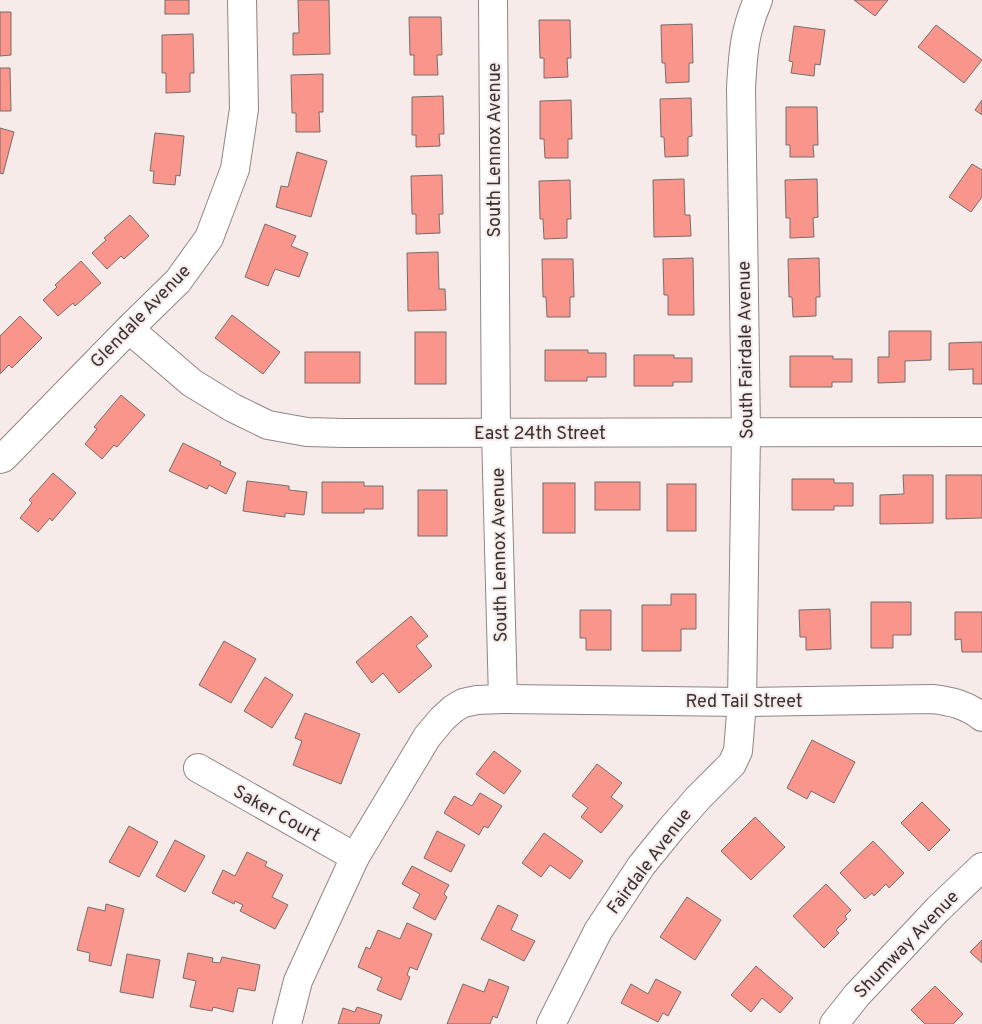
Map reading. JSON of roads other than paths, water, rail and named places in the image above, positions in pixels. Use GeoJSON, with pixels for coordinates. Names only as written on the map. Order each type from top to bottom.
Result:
{"type":"FeatureCollection","features":[{"type":"Feature","properties":{"kind":"street","name":"Glendale Avenue"},"geometry":{"type":"LineString","coordinates":[[1,458],[178,281],[209,238],[235,169],[244,109],[242,0]]}},
{"type":"Feature","properties":{"kind":"street","name":"South Lennox Avenue"},"geometry":{"type":"LineString","coordinates":[[493,0],[496,433],[503,699]]}},
{"type":"Feature","properties":{"kind":"street","name":"South Fairdale Avenue"},"geometry":{"type":"LineString","coordinates":[[742,702],[746,433],[741,88],[742,55],[746,33],[758,0]]}},
{"type":"Feature","properties":{"kind":"street","name":"East 24th Street"},"geometry":{"type":"LineString","coordinates":[[129,329],[192,383],[233,408],[268,425],[307,432],[982,432]]}},
{"type":"Feature","properties":{"kind":"street","name":"Red Tail Street"},"geometry":{"type":"LineString","coordinates":[[503,699],[742,702],[932,699],[964,706],[982,717]]}},
{"type":"Feature","properties":{"kind":"street"},"geometry":{"type":"LineString","coordinates":[[287,1024],[298,981],[355,857],[427,738],[453,708],[463,703],[477,700],[503,699]]}},
{"type":"Feature","properties":{"kind":"street","name":"Fairdale Avenue"},"geometry":{"type":"LineString","coordinates":[[551,1024],[598,931],[641,866],[698,798],[732,764],[738,751],[742,702]]}},
{"type":"Feature","properties":{"kind":"street","name":"Saker Court"},"geometry":{"type":"LineString","coordinates":[[198,768],[355,857]]}},
{"type":"Feature","properties":{"kind":"street","name":"Shumway Avenue"},"geometry":{"type":"LineString","coordinates":[[834,1024],[857,995],[924,924],[982,867]]}}]}
